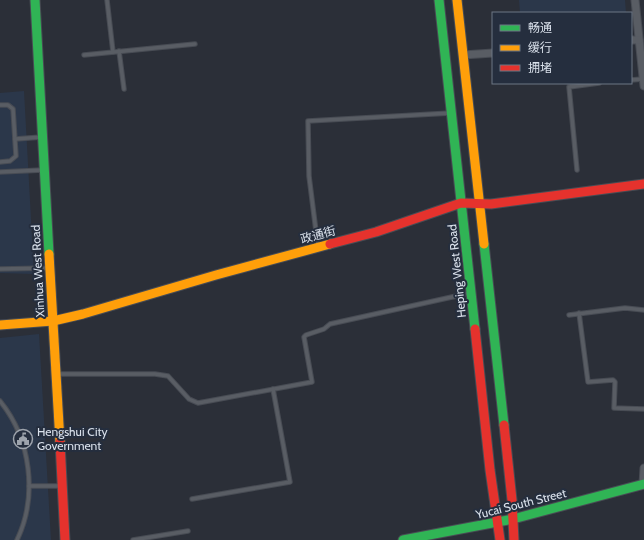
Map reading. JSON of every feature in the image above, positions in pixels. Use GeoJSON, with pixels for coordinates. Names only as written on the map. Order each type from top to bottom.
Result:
{"type":"FeatureCollection","features":[{"type":"Feature","properties":{"kind":"main road","name":"Xinhua West Road"},"geometry":{"type":"LineString","coordinates":[[35,0],[65,540]]}},
{"type":"Feature","properties":{"kind":"main road","name":"Heping West Road"},"geometry":{"type":"LineString","coordinates":[[439,0],[500,540]]}},
{"type":"Feature","properties":{"kind":"main road"},"geometry":{"type":"LineString","coordinates":[[457,0],[514,523],[514,540]]}},
{"type":"Feature","properties":{"kind":"main road","name":"政通街"},"geometry":{"type":"LineString","coordinates":[[0,325],[53,321],[376,232],[462,203],[491,204],[534,200],[644,184]]}},
{"type":"Feature","properties":{"kind":"main road","name":"Yucai South Street"},"geometry":{"type":"LineString","coordinates":[[403,540],[514,523],[644,486]]}},
{"type":"Feature","properties":{"kind":"main road","name":"Yucai South Street"},"geometry":{"type":"LineString","coordinates":[[442,540],[498,526]]}},
{"type":"Feature","properties":{"kind":"street"},"geometry":{"type":"LineString","coordinates":[[635,0],[639,40],[643,58],[644,82]]}},
{"type":"Feature","properties":{"kind":"street"},"geometry":{"type":"LineString","coordinates":[[632,40],[639,40]]}},
{"type":"Feature","properties":{"kind":"street"},"geometry":{"type":"LineString","coordinates":[[463,55],[492,53]]}},
{"type":"Feature","properties":{"kind":"street"},"geometry":{"type":"LineString","coordinates":[[644,468],[644,486]]}},
{"type":"Feature","properties":{"kind":"lane"},"geometry":{"type":"LineString","coordinates":[[107,0],[113,52]]}},
{"type":"Feature","properties":{"kind":"lane"},"geometry":{"type":"LineString","coordinates":[[84,54],[195,44]]}},
{"type":"Feature","properties":{"kind":"lane"},"geometry":{"type":"LineString","coordinates":[[119,51],[124,89]]}},
{"type":"Feature","properties":{"kind":"lane"},"geometry":{"type":"LineString","coordinates":[[632,80],[644,82]]}},
{"type":"Feature","properties":{"kind":"lane"},"geometry":{"type":"LineString","coordinates":[[576,170],[569,88],[571,86],[590,84]]}},
{"type":"Feature","properties":{"kind":"lane"},"geometry":{"type":"LineString","coordinates":[[0,105],[8,104],[13,109],[15,139],[15,158],[10,161],[0,162]]}},
{"type":"Feature","properties":{"kind":"lane"},"geometry":{"type":"LineString","coordinates":[[318,248],[309,176],[308,121],[452,112]]}},
{"type":"Feature","properties":{"kind":"lane"},"geometry":{"type":"LineString","coordinates":[[15,139],[43,137]]}},
{"type":"Feature","properties":{"kind":"lane"},"geometry":{"type":"LineString","coordinates":[[0,172],[44,170]]}},
{"type":"Feature","properties":{"kind":"lane"},"geometry":{"type":"LineString","coordinates":[[0,268],[50,268]]}},
{"type":"Feature","properties":{"kind":"lane"},"geometry":{"type":"LineString","coordinates":[[56,374],[155,374],[168,376],[189,399],[198,403],[312,382],[304,337],[306,335],[324,329],[330,324],[471,293]]}},
{"type":"Feature","properties":{"kind":"lane"},"geometry":{"type":"LineString","coordinates":[[569,315],[624,308],[644,310]]}},
{"type":"Feature","properties":{"kind":"lane"},"geometry":{"type":"LineString","coordinates":[[579,313],[588,382],[613,380],[615,382],[614,408],[644,410]]}},
{"type":"Feature","properties":{"kind":"lane"},"geometry":{"type":"LineString","coordinates":[[192,499],[290,482],[273,389]]}},
{"type":"Feature","properties":{"kind":"lane"},"geometry":{"type":"LineString","coordinates":[[0,401],[12,419],[22,443],[28,471],[29,486],[26,514],[17,540]]}},
{"type":"Feature","properties":{"kind":"lane"},"geometry":{"type":"LineString","coordinates":[[29,486],[62,486]]}},
{"type":"Feature","properties":{"kind":"lane"},"geometry":{"type":"LineString","coordinates":[[133,540],[188,531]]}},
{"type":"Feature","properties":{"kind":"shaded area"},"geometry":{"type":"Polygon","coordinates":[[[519,0],[625,0],[626,12],[520,12],[519,0]]]}},
{"type":"Feature","properties":{"kind":"shaded area"},"geometry":{"type":"Polygon","coordinates":[[[24,91],[34,274],[0,273],[0,93],[24,91]]]}},
{"type":"Feature","properties":{"kind":"shaded area","name":"Hengshui City Government"},"geometry":{"type":"Polygon","coordinates":[[[39,334],[51,540],[0,540],[0,338],[39,334]]]}},
{"type":"Feature","properties":{"kind":"traffic: fast"},"geometry":{"type":"LineString","coordinates":[[35,0],[49,254]]}},
{"type":"Feature","properties":{"kind":"traffic: fast"},"geometry":{"type":"LineString","coordinates":[[439,0],[475,329]]}},
{"type":"Feature","properties":{"kind":"traffic: fast"},"geometry":{"type":"LineString","coordinates":[[484,244],[504,425]]}},
{"type":"Feature","properties":{"kind":"traffic: fast"},"geometry":{"type":"LineString","coordinates":[[403,540],[513,519],[644,484]]}},
{"type":"Feature","properties":{"kind":"traffic: slow"},"geometry":{"type":"LineString","coordinates":[[457,0],[484,244]]}},
{"type":"Feature","properties":{"kind":"traffic: slow"},"geometry":{"type":"LineString","coordinates":[[0,325],[53,321],[83,314],[216,275],[330,244]]}},
{"type":"Feature","properties":{"kind":"traffic: slow"},"geometry":{"type":"LineString","coordinates":[[49,254],[60,442]]}},
{"type":"Feature","properties":{"kind":"traffic: jam"},"geometry":{"type":"LineString","coordinates":[[330,244],[376,232],[461,203],[491,204],[644,184]]}},
{"type":"Feature","properties":{"kind":"traffic: jam"},"geometry":{"type":"LineString","coordinates":[[475,329],[490,470],[500,540]]}},
{"type":"Feature","properties":{"kind":"traffic: jam"},"geometry":{"type":"LineString","coordinates":[[504,425],[512,500],[514,540]]}},
{"type":"Feature","properties":{"kind":"traffic: jam"},"geometry":{"type":"LineString","coordinates":[[60,442],[65,540]]}},
{"type":"Feature","properties":{"kind":"place","name":"Hengshui City Government"},"geometry":{"type":"Point","coordinates":[23,439]}}]}
